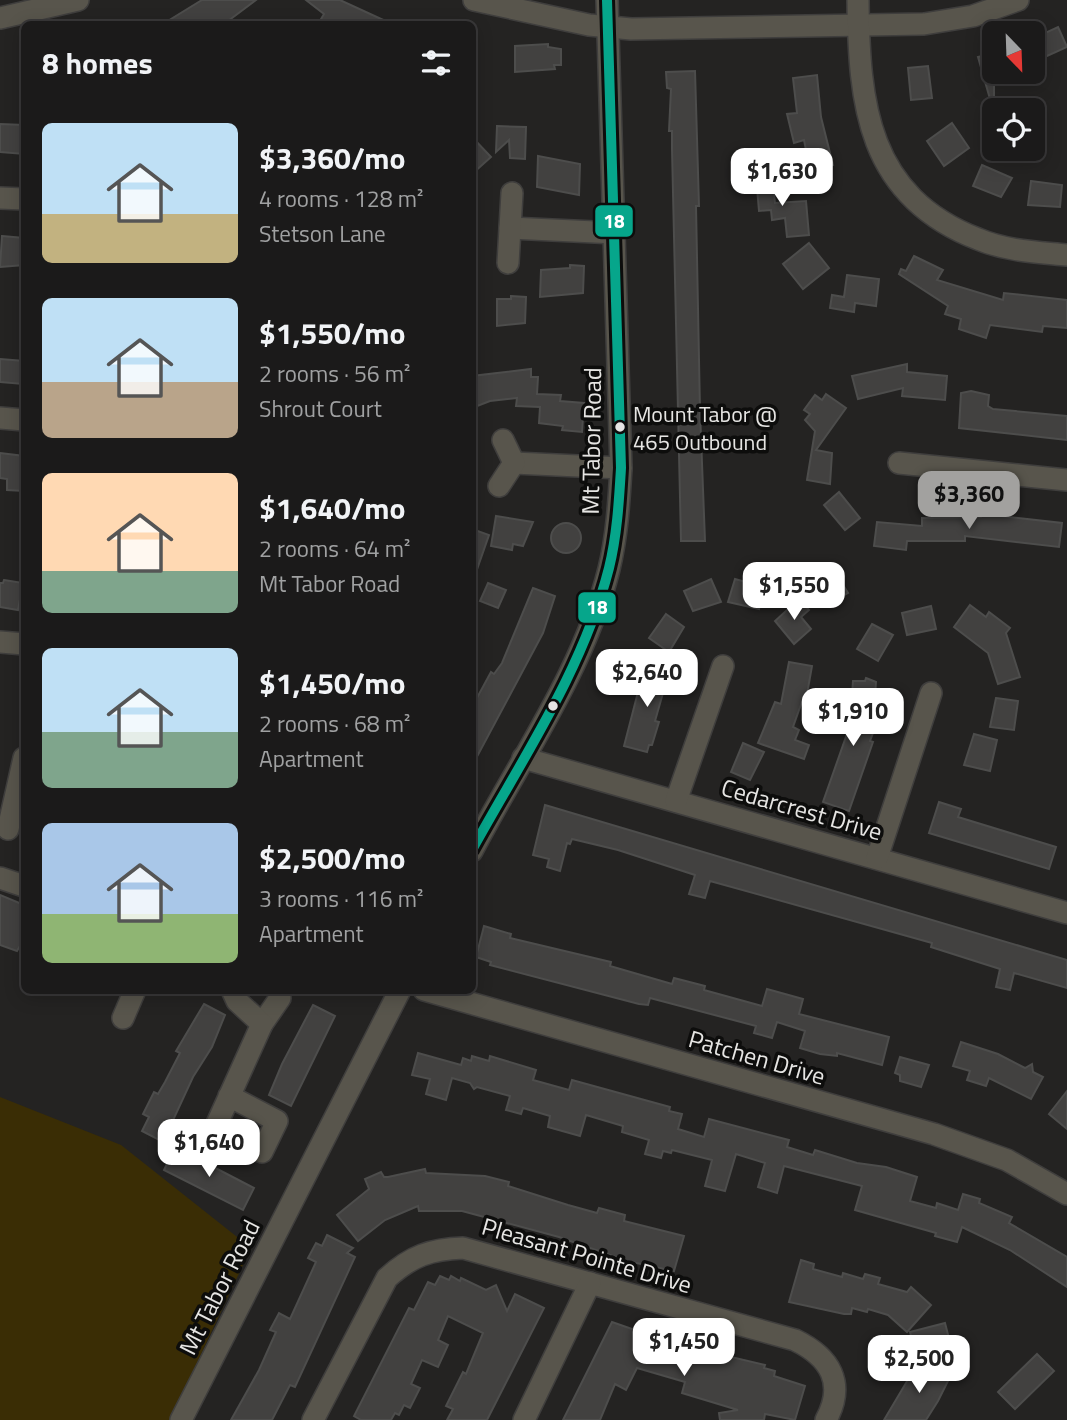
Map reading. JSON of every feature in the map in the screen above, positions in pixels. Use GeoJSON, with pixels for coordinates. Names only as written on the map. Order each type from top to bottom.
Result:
{"type":"FeatureCollection","features":[{"type":"Feature","properties":{"kind":"street"},"geometry":{"type":"LineString","coordinates":[[10,12],[78,0]]}},
{"type":"Feature","properties":{"kind":"street"},"geometry":{"type":"LineString","coordinates":[[474,0],[607,27],[924,24],[973,16],[1018,0]]}},
{"type":"Feature","properties":{"kind":"street","name":"Mt Tabor Road"},"geometry":{"type":"LineString","coordinates":[[476,844],[582,647],[601,597],[616,532],[621,468],[607,0]]}},
{"type":"Feature","properties":{"kind":"street"},"geometry":{"type":"LineString","coordinates":[[858,0],[864,107],[878,149],[908,192],[927,211],[978,240],[1003,247],[1067,255]]}},
{"type":"Feature","properties":{"kind":"street"},"geometry":{"type":"LineString","coordinates":[[508,263],[512,193]]}},
{"type":"Feature","properties":{"kind":"street"},"geometry":{"type":"LineString","coordinates":[[0,198],[21,200]]}},
{"type":"Feature","properties":{"kind":"street"},"geometry":{"type":"LineString","coordinates":[[510,228],[615,233]]}},
{"type":"Feature","properties":{"kind":"street"},"geometry":{"type":"LineString","coordinates":[[0,418],[21,420]]}},
{"type":"Feature","properties":{"kind":"street"},"geometry":{"type":"LineString","coordinates":[[503,440],[514,463]]}},
{"type":"Feature","properties":{"kind":"street"},"geometry":{"type":"LineString","coordinates":[[514,463],[621,468]]}},
{"type":"Feature","properties":{"kind":"street"},"geometry":{"type":"LineString","coordinates":[[499,486],[514,463]]}},
{"type":"Feature","properties":{"kind":"street"},"geometry":{"type":"LineString","coordinates":[[900,463],[1067,480]]}},
{"type":"Feature","properties":{"kind":"street"},"geometry":{"type":"LineString","coordinates":[[0,642],[21,644]]}},
{"type":"Feature","properties":{"kind":"street"},"geometry":{"type":"LineString","coordinates":[[676,800],[723,666]]}},
{"type":"Feature","properties":{"kind":"street"},"geometry":{"type":"LineString","coordinates":[[877,858],[931,693]]}},
{"type":"Feature","properties":{"kind":"street","name":"Cedarcrest Drive"},"geometry":{"type":"LineString","coordinates":[[523,758],[1067,913]]}},
{"type":"Feature","properties":{"kind":"street"},"geometry":{"type":"LineString","coordinates":[[11,830],[21,775]]}},
{"type":"Feature","properties":{"kind":"street"},"geometry":{"type":"LineString","coordinates":[[0,878],[21,886]]}},
{"type":"Feature","properties":{"kind":"street"},"geometry":{"type":"LineString","coordinates":[[123,1018],[133,994]]}},
{"type":"Feature","properties":{"kind":"street"},"geometry":{"type":"LineString","coordinates":[[234,994],[237,1001],[262,1024]]}},
{"type":"Feature","properties":{"kind":"street","name":"Mt Tabor Road"},"geometry":{"type":"LineString","coordinates":[[181,1420],[398,994]]}},
{"type":"Feature","properties":{"kind":"street","name":"Patchen Drive"},"geometry":{"type":"LineString","coordinates":[[438,994],[934,1134],[1007,1160],[1067,1194]]}},
{"type":"Feature","properties":{"kind":"street"},"geometry":{"type":"LineString","coordinates":[[229,1096],[262,1024],[280,998]]}},
{"type":"Feature","properties":{"kind":"street","name":"Pleasant Pointe Drive"},"geometry":{"type":"LineString","coordinates":[[313,1420],[376,1294],[395,1270],[420,1254],[463,1248],[795,1340],[812,1348],[829,1368],[835,1383],[835,1398],[826,1420]]}},
{"type":"Feature","properties":{"kind":"street"},"geometry":{"type":"LineString","coordinates":[[524,1420],[590,1283]]}},
{"type":"Feature","properties":{"kind":"shaded area"},"geometry":{"type":"Polygon","coordinates":[[[0,1097],[121,1145],[251,1248],[170,1420],[0,1420],[0,1097]]]}},
{"type":"Feature","properties":{"kind":"building"},"geometry":{"type":"Polygon","coordinates":[[[202,0],[256,0],[228,21],[168,21],[202,0]]]}},
{"type":"Feature","properties":{"kind":"building"},"geometry":{"type":"Polygon","coordinates":[[[306,0],[340,0],[386,21],[325,21],[321,19],[324,14],[306,0]]]}},
{"type":"Feature","properties":{"kind":"building"},"geometry":{"type":"Polygon","coordinates":[[[1058,27],[1067,47],[1045,57],[1045,33],[1058,27]]]}},
{"type":"Feature","properties":{"kind":"building"},"geometry":{"type":"Polygon","coordinates":[[[548,44],[548,47],[561,49],[561,65],[554,65],[555,69],[515,72],[515,46],[548,44]]]}},
{"type":"Feature","properties":{"kind":"building"},"geometry":{"type":"Polygon","coordinates":[[[928,66],[932,98],[911,100],[908,68],[928,66]]]}},
{"type":"Feature","properties":{"kind":"building"},"geometry":{"type":"Polygon","coordinates":[[[695,71],[700,411],[705,541],[681,541],[672,131],[669,131],[671,89],[667,88],[666,72],[695,71]]]}},
{"type":"Feature","properties":{"kind":"building"},"geometry":{"type":"Polygon","coordinates":[[[817,75],[821,117],[833,165],[810,170],[804,140],[794,143],[787,114],[797,113],[793,78],[817,75]]]}},
{"type":"Feature","properties":{"kind":"building"},"geometry":{"type":"Polygon","coordinates":[[[986,84],[994,84],[994,98],[990,98],[986,84]]]}},
{"type":"Feature","properties":{"kind":"building"},"geometry":{"type":"Polygon","coordinates":[[[952,123],[969,148],[944,166],[927,141],[952,123]]]}},
{"type":"Feature","properties":{"kind":"building"},"geometry":{"type":"Polygon","coordinates":[[[0,124],[21,125],[21,154],[0,152],[0,124]]]}},
{"type":"Feature","properties":{"kind":"building"},"geometry":{"type":"Polygon","coordinates":[[[497,126],[526,127],[525,159],[510,158],[509,140],[496,152],[497,126]]]}},
{"type":"Feature","properties":{"kind":"building"},"geometry":{"type":"Polygon","coordinates":[[[476,141],[491,157],[476,170],[476,141]]]}},
{"type":"Feature","properties":{"kind":"building"},"geometry":{"type":"Polygon","coordinates":[[[538,156],[580,164],[579,195],[537,187],[538,156]]]}},
{"type":"Feature","properties":{"kind":"building"},"geometry":{"type":"Polygon","coordinates":[[[759,163],[770,193],[774,193],[775,203],[806,201],[809,235],[787,237],[785,218],[772,220],[771,210],[759,211],[755,164],[759,163]]]}},
{"type":"Feature","properties":{"kind":"building"},"geometry":{"type":"Polygon","coordinates":[[[982,165],[1012,178],[1001,197],[973,186],[982,165]]]}},
{"type":"Feature","properties":{"kind":"building"},"geometry":{"type":"Polygon","coordinates":[[[1031,181],[1062,185],[1060,207],[1028,205],[1031,181]]]}},
{"type":"Feature","properties":{"kind":"building"},"geometry":{"type":"Polygon","coordinates":[[[2,236],[21,238],[21,265],[0,267],[2,236]]]}},
{"type":"Feature","properties":{"kind":"building"},"geometry":{"type":"Polygon","coordinates":[[[809,243],[829,268],[803,289],[783,264],[809,243]]]}},
{"type":"Feature","properties":{"kind":"building"},"geometry":{"type":"Polygon","coordinates":[[[914,256],[943,270],[937,280],[1003,300],[1004,293],[1067,300],[1067,328],[1043,326],[1042,332],[990,325],[986,338],[959,329],[961,319],[945,314],[948,306],[899,274],[901,269],[906,271],[914,256]]]}},
{"type":"Feature","properties":{"kind":"building"},"geometry":{"type":"Polygon","coordinates":[[[570,265],[584,266],[583,293],[540,297],[541,270],[570,268],[570,265]]]}},
{"type":"Feature","properties":{"kind":"building"},"geometry":{"type":"Polygon","coordinates":[[[847,275],[879,279],[876,306],[855,303],[854,312],[830,308],[832,295],[844,297],[847,275]]]}},
{"type":"Feature","properties":{"kind":"building"},"geometry":{"type":"Polygon","coordinates":[[[511,296],[526,297],[525,323],[497,326],[497,299],[511,299],[511,296]]]}},
{"type":"Feature","properties":{"kind":"building"},"geometry":{"type":"Polygon","coordinates":[[[0,359],[21,361],[21,384],[0,382],[0,359]]]}},
{"type":"Feature","properties":{"kind":"building"},"geometry":{"type":"Polygon","coordinates":[[[907,364],[907,372],[947,376],[945,400],[902,396],[903,388],[858,399],[852,376],[907,364]]]}},
{"type":"Feature","properties":{"kind":"building"},"geometry":{"type":"Polygon","coordinates":[[[531,369],[531,377],[538,377],[537,394],[561,395],[560,401],[584,403],[582,432],[562,430],[563,426],[539,423],[540,407],[516,406],[517,398],[490,401],[476,406],[476,376],[531,369]]]}},
{"type":"Feature","properties":{"kind":"building"},"geometry":{"type":"Polygon","coordinates":[[[971,391],[989,395],[988,406],[993,409],[1067,416],[1067,440],[959,428],[961,393],[971,391]]]}},
{"type":"Feature","properties":{"kind":"building"},"geometry":{"type":"Polygon","coordinates":[[[826,394],[846,408],[816,450],[832,453],[830,484],[807,480],[815,431],[805,420],[810,414],[804,410],[815,395],[822,400],[826,394]]]}},
{"type":"Feature","properties":{"kind":"building"},"geometry":{"type":"Polygon","coordinates":[[[0,453],[21,456],[21,491],[7,490],[7,479],[0,478],[0,453]]]}},
{"type":"Feature","properties":{"kind":"building"},"geometry":{"type":"Polygon","coordinates":[[[839,492],[860,518],[845,530],[824,505],[839,492]]]}},
{"type":"Feature","properties":{"kind":"building"},"geometry":{"type":"Polygon","coordinates":[[[982,514],[1062,523],[1059,547],[965,536],[965,541],[907,541],[906,550],[874,546],[877,522],[922,526],[922,518],[981,517],[982,514]]]}},
{"type":"Feature","properties":{"kind":"building"},"geometry":{"type":"Polygon","coordinates":[[[496,516],[533,522],[523,546],[513,544],[512,550],[491,546],[496,516]]]}},
{"type":"Feature","properties":{"kind":"building"},"geometry":{"type":"Polygon","coordinates":[[[566,523],[577,527],[581,538],[577,549],[566,553],[555,549],[551,538],[555,527],[566,523]]]}},
{"type":"Feature","properties":{"kind":"building"},"geometry":{"type":"Polygon","coordinates":[[[476,530],[489,535],[476,572],[476,530]]]}},
{"type":"Feature","properties":{"kind":"building"},"geometry":{"type":"Polygon","coordinates":[[[711,579],[721,602],[693,611],[684,591],[711,579]]]}},
{"type":"Feature","properties":{"kind":"building"},"geometry":{"type":"Polygon","coordinates":[[[735,579],[764,587],[759,609],[728,602],[735,579]]]}},
{"type":"Feature","properties":{"kind":"building"},"geometry":{"type":"Polygon","coordinates":[[[4,580],[21,583],[18,610],[0,607],[0,583],[4,580]]]}},
{"type":"Feature","properties":{"kind":"building"},"geometry":{"type":"Polygon","coordinates":[[[840,580],[848,593],[836,600],[829,588],[840,580]]]}},
{"type":"Feature","properties":{"kind":"building"},"geometry":{"type":"Polygon","coordinates":[[[488,583],[506,590],[498,608],[480,601],[488,583]]]}},
{"type":"Feature","properties":{"kind":"building"},"geometry":{"type":"Polygon","coordinates":[[[533,588],[555,596],[543,633],[476,759],[476,700],[491,672],[494,674],[502,663],[533,588]]]}},
{"type":"Feature","properties":{"kind":"building"},"geometry":{"type":"Polygon","coordinates":[[[799,599],[809,610],[801,617],[811,629],[794,644],[775,621],[799,599]]]}},
{"type":"Feature","properties":{"kind":"building"},"geometry":{"type":"Polygon","coordinates":[[[970,605],[986,617],[989,612],[1010,628],[1006,633],[1020,677],[998,684],[988,653],[954,627],[970,605]]]}},
{"type":"Feature","properties":{"kind":"building"},"geometry":{"type":"Polygon","coordinates":[[[931,606],[936,629],[907,635],[902,613],[931,606]]]}},
{"type":"Feature","properties":{"kind":"building"},"geometry":{"type":"Polygon","coordinates":[[[666,614],[684,627],[669,652],[649,638],[666,614]]]}},
{"type":"Feature","properties":{"kind":"building"},"geometry":{"type":"Polygon","coordinates":[[[872,624],[893,635],[878,661],[857,649],[872,624]]]}},
{"type":"Feature","properties":{"kind":"building"},"geometry":{"type":"Polygon","coordinates":[[[789,662],[812,666],[806,700],[803,699],[793,727],[799,730],[795,740],[809,745],[804,759],[758,743],[775,702],[781,704],[789,662]]]}},
{"type":"Feature","properties":{"kind":"building"},"geometry":{"type":"Polygon","coordinates":[[[645,665],[669,672],[655,721],[659,722],[647,752],[624,746],[645,665]]]}},
{"type":"Feature","properties":{"kind":"building"},"geometry":{"type":"Polygon","coordinates":[[[866,678],[876,682],[874,710],[868,709],[867,732],[873,733],[870,741],[873,742],[849,811],[823,802],[855,711],[851,710],[853,681],[865,681],[866,678]]]}},
{"type":"Feature","properties":{"kind":"building"},"geometry":{"type":"Polygon","coordinates":[[[996,698],[1018,701],[1014,730],[990,727],[996,698]]]}},
{"type":"Feature","properties":{"kind":"building"},"geometry":{"type":"Polygon","coordinates":[[[974,734],[997,740],[990,771],[964,765],[974,734]]]}},
{"type":"Feature","properties":{"kind":"building"},"geometry":{"type":"Polygon","coordinates":[[[743,743],[764,752],[750,780],[731,772],[743,743]]]}},
{"type":"Feature","properties":{"kind":"building"},"geometry":{"type":"Polygon","coordinates":[[[939,802],[961,809],[958,817],[1056,847],[1049,869],[929,833],[939,802]]]}},
{"type":"Feature","properties":{"kind":"building"},"geometry":{"type":"Polygon","coordinates":[[[545,805],[1067,960],[1067,988],[1014,973],[1010,990],[996,987],[1000,969],[931,947],[932,943],[710,881],[705,898],[689,894],[695,875],[618,850],[572,839],[570,844],[567,843],[560,871],[547,867],[549,859],[533,855],[545,805]]]}},
{"type":"Feature","properties":{"kind":"building"},"geometry":{"type":"Polygon","coordinates":[[[0,895],[21,904],[21,944],[17,951],[0,945],[0,895]]]}},
{"type":"Feature","properties":{"kind":"building"},"geometry":{"type":"Polygon","coordinates":[[[484,926],[511,934],[510,938],[611,962],[610,966],[672,984],[674,978],[705,986],[704,990],[762,1006],[767,989],[803,999],[799,1014],[889,1037],[882,1065],[837,1053],[837,1056],[820,1054],[800,1048],[805,1031],[777,1022],[772,1038],[754,1033],[756,1026],[650,998],[648,1005],[639,1004],[490,965],[491,962],[476,957],[484,926]]]}},
{"type":"Feature","properties":{"kind":"building"},"geometry":{"type":"Polygon","coordinates":[[[204,1004],[225,1015],[212,1047],[193,1077],[163,1142],[142,1131],[149,1117],[143,1114],[154,1092],[158,1094],[165,1082],[180,1053],[176,1051],[204,1004]]]}},
{"type":"Feature","properties":{"kind":"building"},"geometry":{"type":"Polygon","coordinates":[[[313,1005],[335,1016],[291,1106],[269,1095],[313,1005]]]}},
{"type":"Feature","properties":{"kind":"building"},"geometry":{"type":"Polygon","coordinates":[[[961,1042],[998,1054],[1025,1068],[1032,1064],[1033,1072],[1043,1077],[1031,1099],[989,1078],[986,1086],[967,1080],[970,1071],[953,1066],[961,1042]]]}},
{"type":"Feature","properties":{"kind":"building"},"geometry":{"type":"Polygon","coordinates":[[[418,1053],[461,1065],[463,1058],[471,1061],[472,1056],[489,1061],[490,1056],[536,1070],[533,1080],[569,1090],[572,1080],[670,1107],[669,1111],[682,1114],[678,1129],[704,1137],[709,1119],[789,1140],[787,1147],[813,1155],[815,1150],[857,1163],[886,1167],[917,1177],[910,1201],[936,1208],[937,1203],[958,1210],[963,1194],[980,1199],[979,1203],[1012,1217],[1009,1223],[1067,1257],[1067,1287],[1010,1250],[962,1227],[957,1242],[935,1236],[936,1233],[855,1210],[862,1186],[784,1166],[777,1193],[758,1187],[765,1163],[736,1154],[725,1191],[705,1186],[712,1160],[672,1150],[671,1153],[663,1151],[661,1158],[645,1154],[649,1140],[622,1132],[623,1126],[586,1115],[580,1136],[548,1127],[550,1116],[523,1108],[521,1114],[506,1110],[510,1096],[477,1087],[474,1089],[470,1083],[452,1078],[446,1100],[426,1094],[430,1079],[412,1075],[418,1053]]]}},
{"type":"Feature","properties":{"kind":"building"},"geometry":{"type":"Polygon","coordinates":[[[900,1057],[929,1065],[921,1087],[900,1081],[900,1075],[895,1073],[900,1057]]]}},
{"type":"Feature","properties":{"kind":"building"},"geometry":{"type":"Polygon","coordinates":[[[1067,1091],[1067,1129],[1049,1114],[1067,1091]]]}},
{"type":"Feature","properties":{"kind":"building"},"geometry":{"type":"Polygon","coordinates":[[[175,1147],[254,1188],[243,1210],[164,1170],[175,1147]]]}},
{"type":"Feature","properties":{"kind":"building"},"geometry":{"type":"Polygon","coordinates":[[[425,1169],[426,1173],[485,1176],[509,1182],[508,1186],[568,1205],[597,1213],[599,1208],[625,1215],[624,1221],[684,1236],[674,1271],[627,1261],[559,1237],[462,1211],[419,1211],[418,1206],[385,1220],[358,1241],[337,1215],[369,1189],[365,1179],[381,1172],[384,1177],[388,1177],[425,1169]]]}},
{"type":"Feature","properties":{"kind":"building"},"geometry":{"type":"Polygon","coordinates":[[[327,1235],[353,1248],[347,1253],[355,1257],[295,1387],[290,1385],[272,1420],[231,1420],[259,1370],[276,1332],[270,1330],[279,1313],[290,1319],[316,1262],[308,1258],[316,1243],[322,1246],[327,1235]]]}},
{"type":"Feature","properties":{"kind":"building"},"geometry":{"type":"Polygon","coordinates":[[[801,1260],[814,1264],[813,1269],[842,1277],[843,1273],[863,1279],[865,1274],[880,1278],[878,1284],[907,1292],[911,1287],[931,1305],[907,1332],[888,1315],[868,1309],[867,1312],[852,1308],[851,1314],[844,1314],[789,1302],[801,1260]]]}},
{"type":"Feature","properties":{"kind":"building"},"geometry":{"type":"Polygon","coordinates":[[[440,1276],[449,1280],[451,1276],[460,1281],[461,1278],[486,1290],[496,1285],[507,1311],[515,1294],[544,1308],[487,1420],[447,1420],[453,1409],[446,1406],[463,1372],[466,1374],[483,1333],[448,1316],[438,1340],[448,1345],[438,1367],[422,1360],[411,1384],[420,1388],[410,1408],[404,1405],[399,1415],[395,1413],[391,1420],[361,1420],[354,1416],[409,1308],[414,1310],[428,1282],[435,1285],[440,1276]]]}},
{"type":"Feature","properties":{"kind":"building"},"geometry":{"type":"Polygon","coordinates":[[[612,1322],[652,1336],[695,1348],[696,1343],[711,1348],[710,1352],[765,1365],[764,1368],[775,1371],[774,1376],[805,1386],[795,1420],[765,1414],[764,1420],[720,1420],[719,1413],[738,1410],[682,1393],[685,1382],[637,1368],[626,1390],[615,1384],[600,1420],[563,1420],[612,1322]]]}},
{"type":"Feature","properties":{"kind":"building"},"geometry":{"type":"Polygon","coordinates":[[[945,1323],[952,1350],[917,1359],[910,1332],[945,1323]]]}},
{"type":"Feature","properties":{"kind":"building"},"geometry":{"type":"Polygon","coordinates":[[[1037,1354],[1054,1371],[1015,1409],[998,1392],[1037,1354]]]}},
{"type":"Feature","properties":{"kind":"building"},"geometry":{"type":"Polygon","coordinates":[[[919,1361],[950,1377],[938,1401],[926,1420],[884,1420],[919,1361]]]}},
{"type":"Feature","properties":{"kind":"transit line","name":"18"},"geometry":{"type":"LineString","coordinates":[[476,843],[550,713],[584,642],[598,606],[614,544],[621,468],[607,0]]}},
{"type":"Feature","properties":{"kind":"place","name":"Mount Tabor @ 465 Outbound"},"geometry":{"type":"Point","coordinates":[620,427]}}]}
